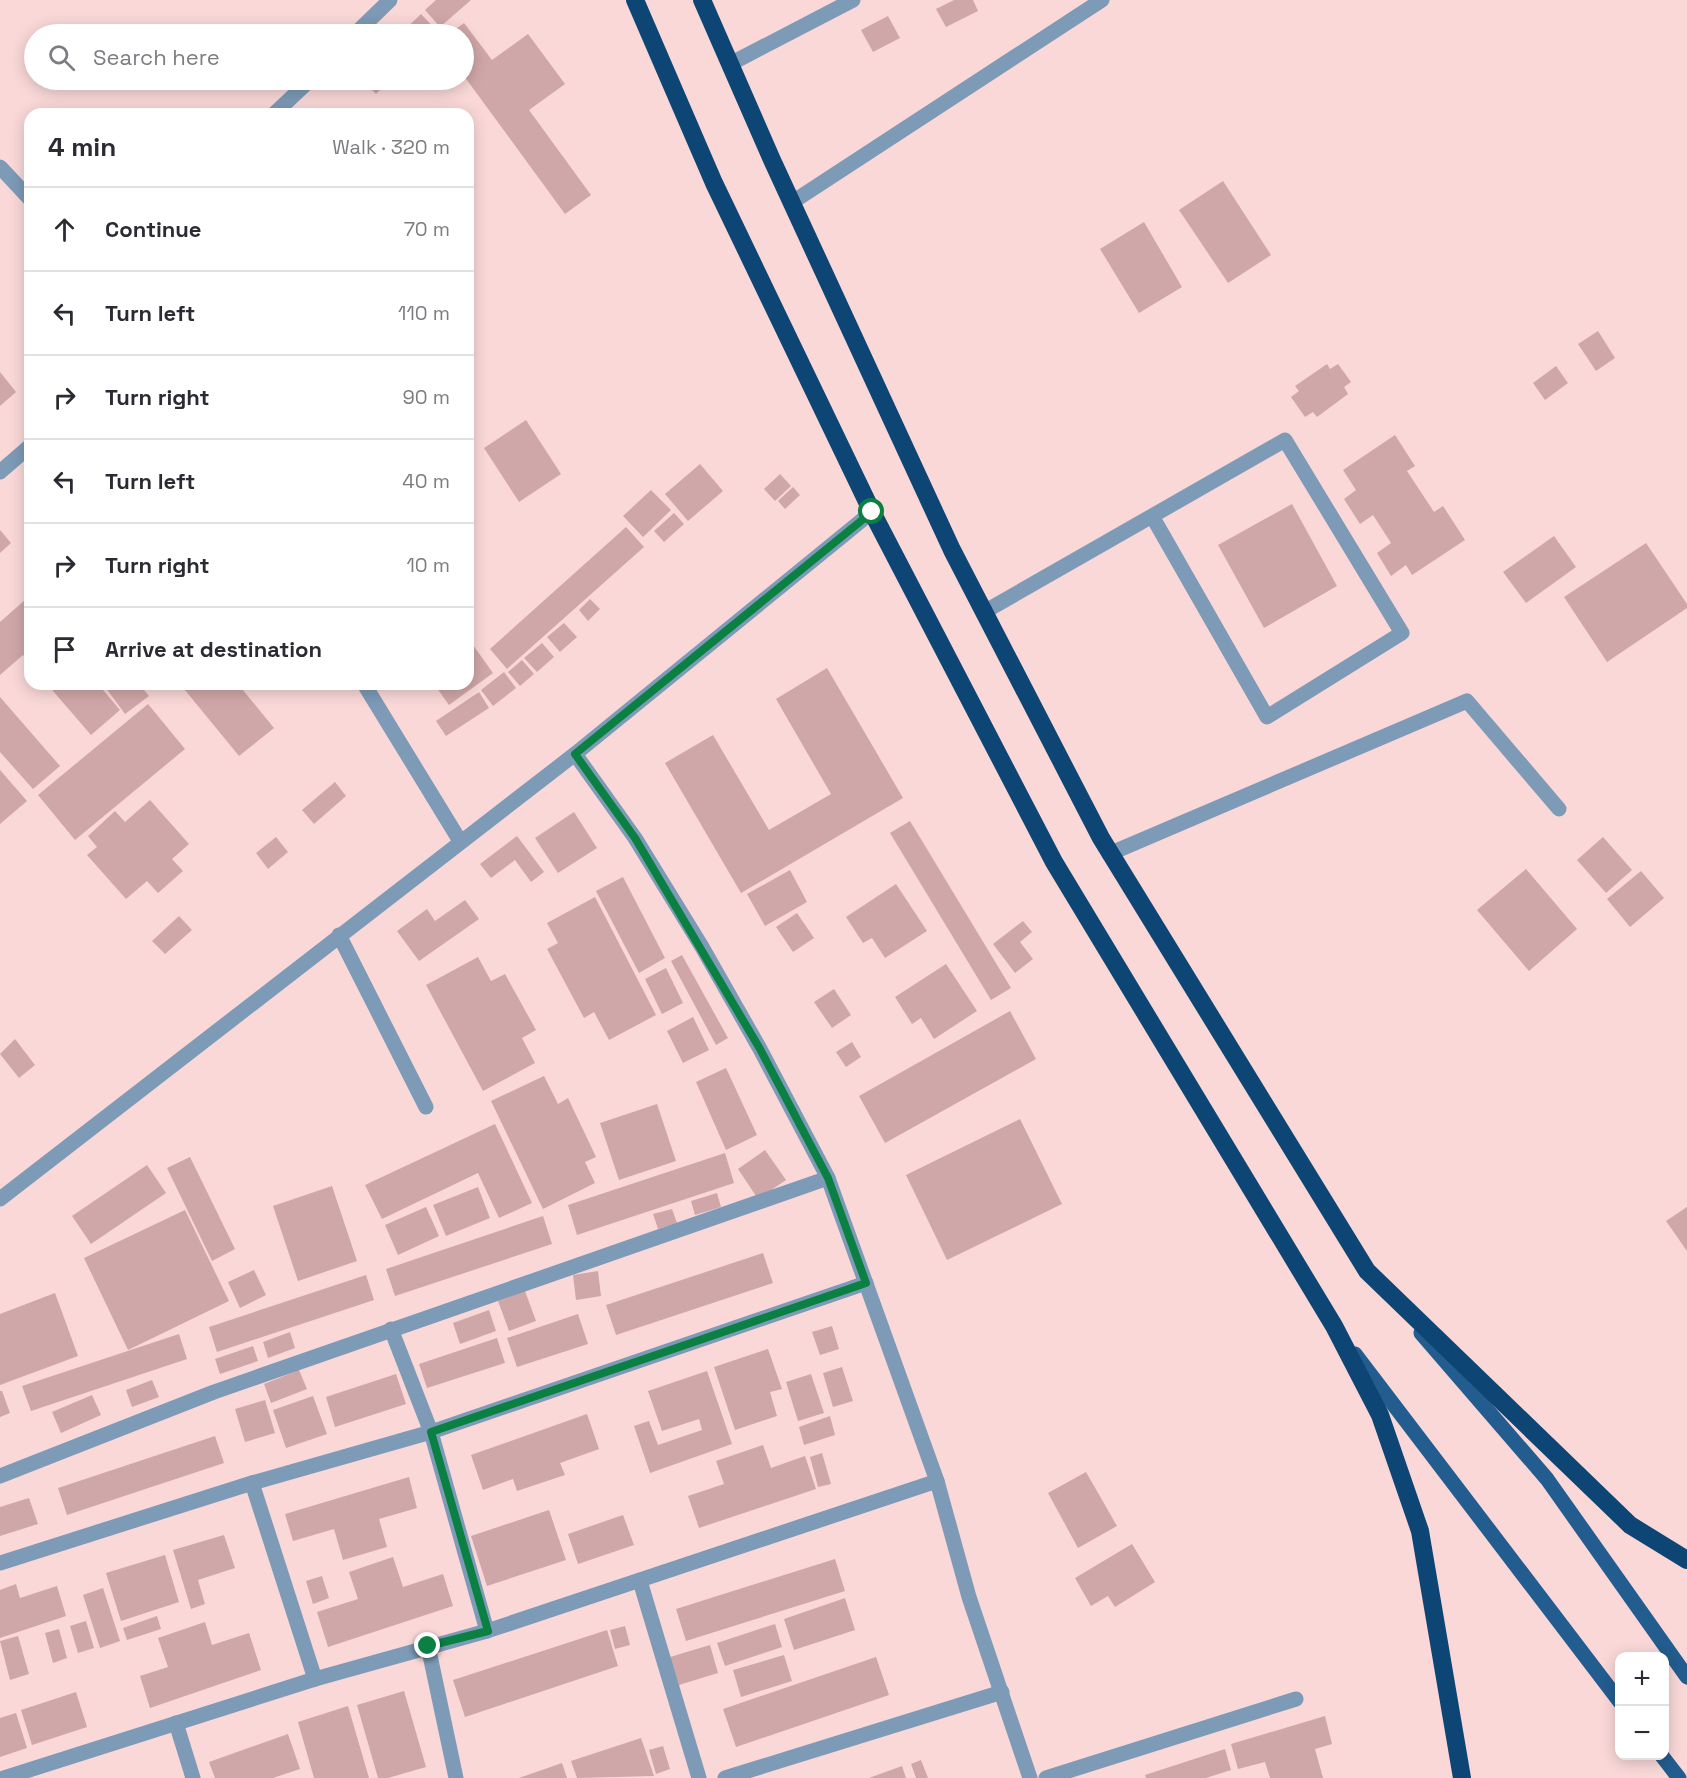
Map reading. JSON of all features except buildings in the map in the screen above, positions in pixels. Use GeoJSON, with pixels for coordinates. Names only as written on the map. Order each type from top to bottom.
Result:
{"type":"FeatureCollection","features":[{"type":"Feature","properties":{"kind":"highway"},"geometry":{"type":"LineString","coordinates":[[635,0],[714,183],[872,512],[1054,862],[1334,1326],[1380,1415],[1420,1531],[1462,1778]]}},
{"type":"Feature","properties":{"kind":"highway"},"geometry":{"type":"LineString","coordinates":[[702,0],[791,204],[952,550],[1109,854],[1368,1271],[1630,1526],[1687,1560]]}},
{"type":"Feature","properties":{"kind":"main road"},"geometry":{"type":"LineString","coordinates":[[1368,1271],[1547,1479],[1687,1677]]}},
{"type":"Feature","properties":{"kind":"main road"},"geometry":{"type":"LineString","coordinates":[[1334,1326],[1615,1695]]}},
{"type":"Feature","properties":{"kind":"main road"},"geometry":{"type":"LineString","coordinates":[[1666,1760],[1679,1778]]}},
{"type":"Feature","properties":{"kind":"street"},"geometry":{"type":"LineString","coordinates":[[365,24],[390,0]]}},
{"type":"Feature","properties":{"kind":"street"},"geometry":{"type":"LineString","coordinates":[[730,64],[853,0]]}},
{"type":"Feature","properties":{"kind":"street"},"geometry":{"type":"LineString","coordinates":[[791,204],[1102,0]]}},
{"type":"Feature","properties":{"kind":"street"},"geometry":{"type":"LineString","coordinates":[[280,108],[299,90]]}},
{"type":"Feature","properties":{"kind":"street"},"geometry":{"type":"LineString","coordinates":[[0,167],[24,193]]}},
{"type":"Feature","properties":{"kind":"street"},"geometry":{"type":"LineString","coordinates":[[984,612],[1152,516],[1285,440],[1402,633],[1267,717],[1152,516]]}},
{"type":"Feature","properties":{"kind":"street"},"geometry":{"type":"LineString","coordinates":[[0,472],[24,452]]}},
{"type":"Feature","properties":{"kind":"street"},"geometry":{"type":"LineString","coordinates":[[0,1199],[575,754],[872,512]]}},
{"type":"Feature","properties":{"kind":"street"},"geometry":{"type":"LineString","coordinates":[[367,690],[460,841]]}},
{"type":"Feature","properties":{"kind":"street"},"geometry":{"type":"LineString","coordinates":[[1109,854],[1467,701],[1560,809]]}},
{"type":"Feature","properties":{"kind":"street"},"geometry":{"type":"LineString","coordinates":[[575,754],[635,838],[702,947],[760,1049],[828,1178],[937,1481],[969,1597],[1030,1778]]}},
{"type":"Feature","properties":{"kind":"street"},"geometry":{"type":"LineString","coordinates":[[339,935],[426,1107]]}},
{"type":"Feature","properties":{"kind":"street"},"geometry":{"type":"LineString","coordinates":[[0,1476],[214,1392],[828,1178]]}},
{"type":"Feature","properties":{"kind":"street"},"geometry":{"type":"LineString","coordinates":[[0,1563],[252,1483],[431,1432],[866,1283]]}},
{"type":"Feature","properties":{"kind":"street"},"geometry":{"type":"LineString","coordinates":[[391,1329],[431,1432],[488,1631]]}},
{"type":"Feature","properties":{"kind":"street"},"geometry":{"type":"LineString","coordinates":[[4,1778],[315,1679],[488,1631],[937,1481]]}},
{"type":"Feature","properties":{"kind":"street"},"geometry":{"type":"LineString","coordinates":[[252,1483],[315,1679]]}},
{"type":"Feature","properties":{"kind":"street"},"geometry":{"type":"LineString","coordinates":[[640,1581],[699,1778]]}},
{"type":"Feature","properties":{"kind":"street"},"geometry":{"type":"LineString","coordinates":[[428,1646],[456,1778]]}},
{"type":"Feature","properties":{"kind":"street"},"geometry":{"type":"LineString","coordinates":[[725,1778],[1002,1692]]}},
{"type":"Feature","properties":{"kind":"street"},"geometry":{"type":"LineString","coordinates":[[1046,1778],[1296,1700]]}},
{"type":"Feature","properties":{"kind":"street"},"geometry":{"type":"LineString","coordinates":[[176,1724],[193,1778]]}},
{"type":"Feature","properties":{"kind":"route"},"geometry":{"type":"LineString","coordinates":[[428,1646],[488,1631],[431,1432],[866,1283],[828,1178],[760,1049],[702,947],[635,838],[575,754],[872,512]]}}]}
